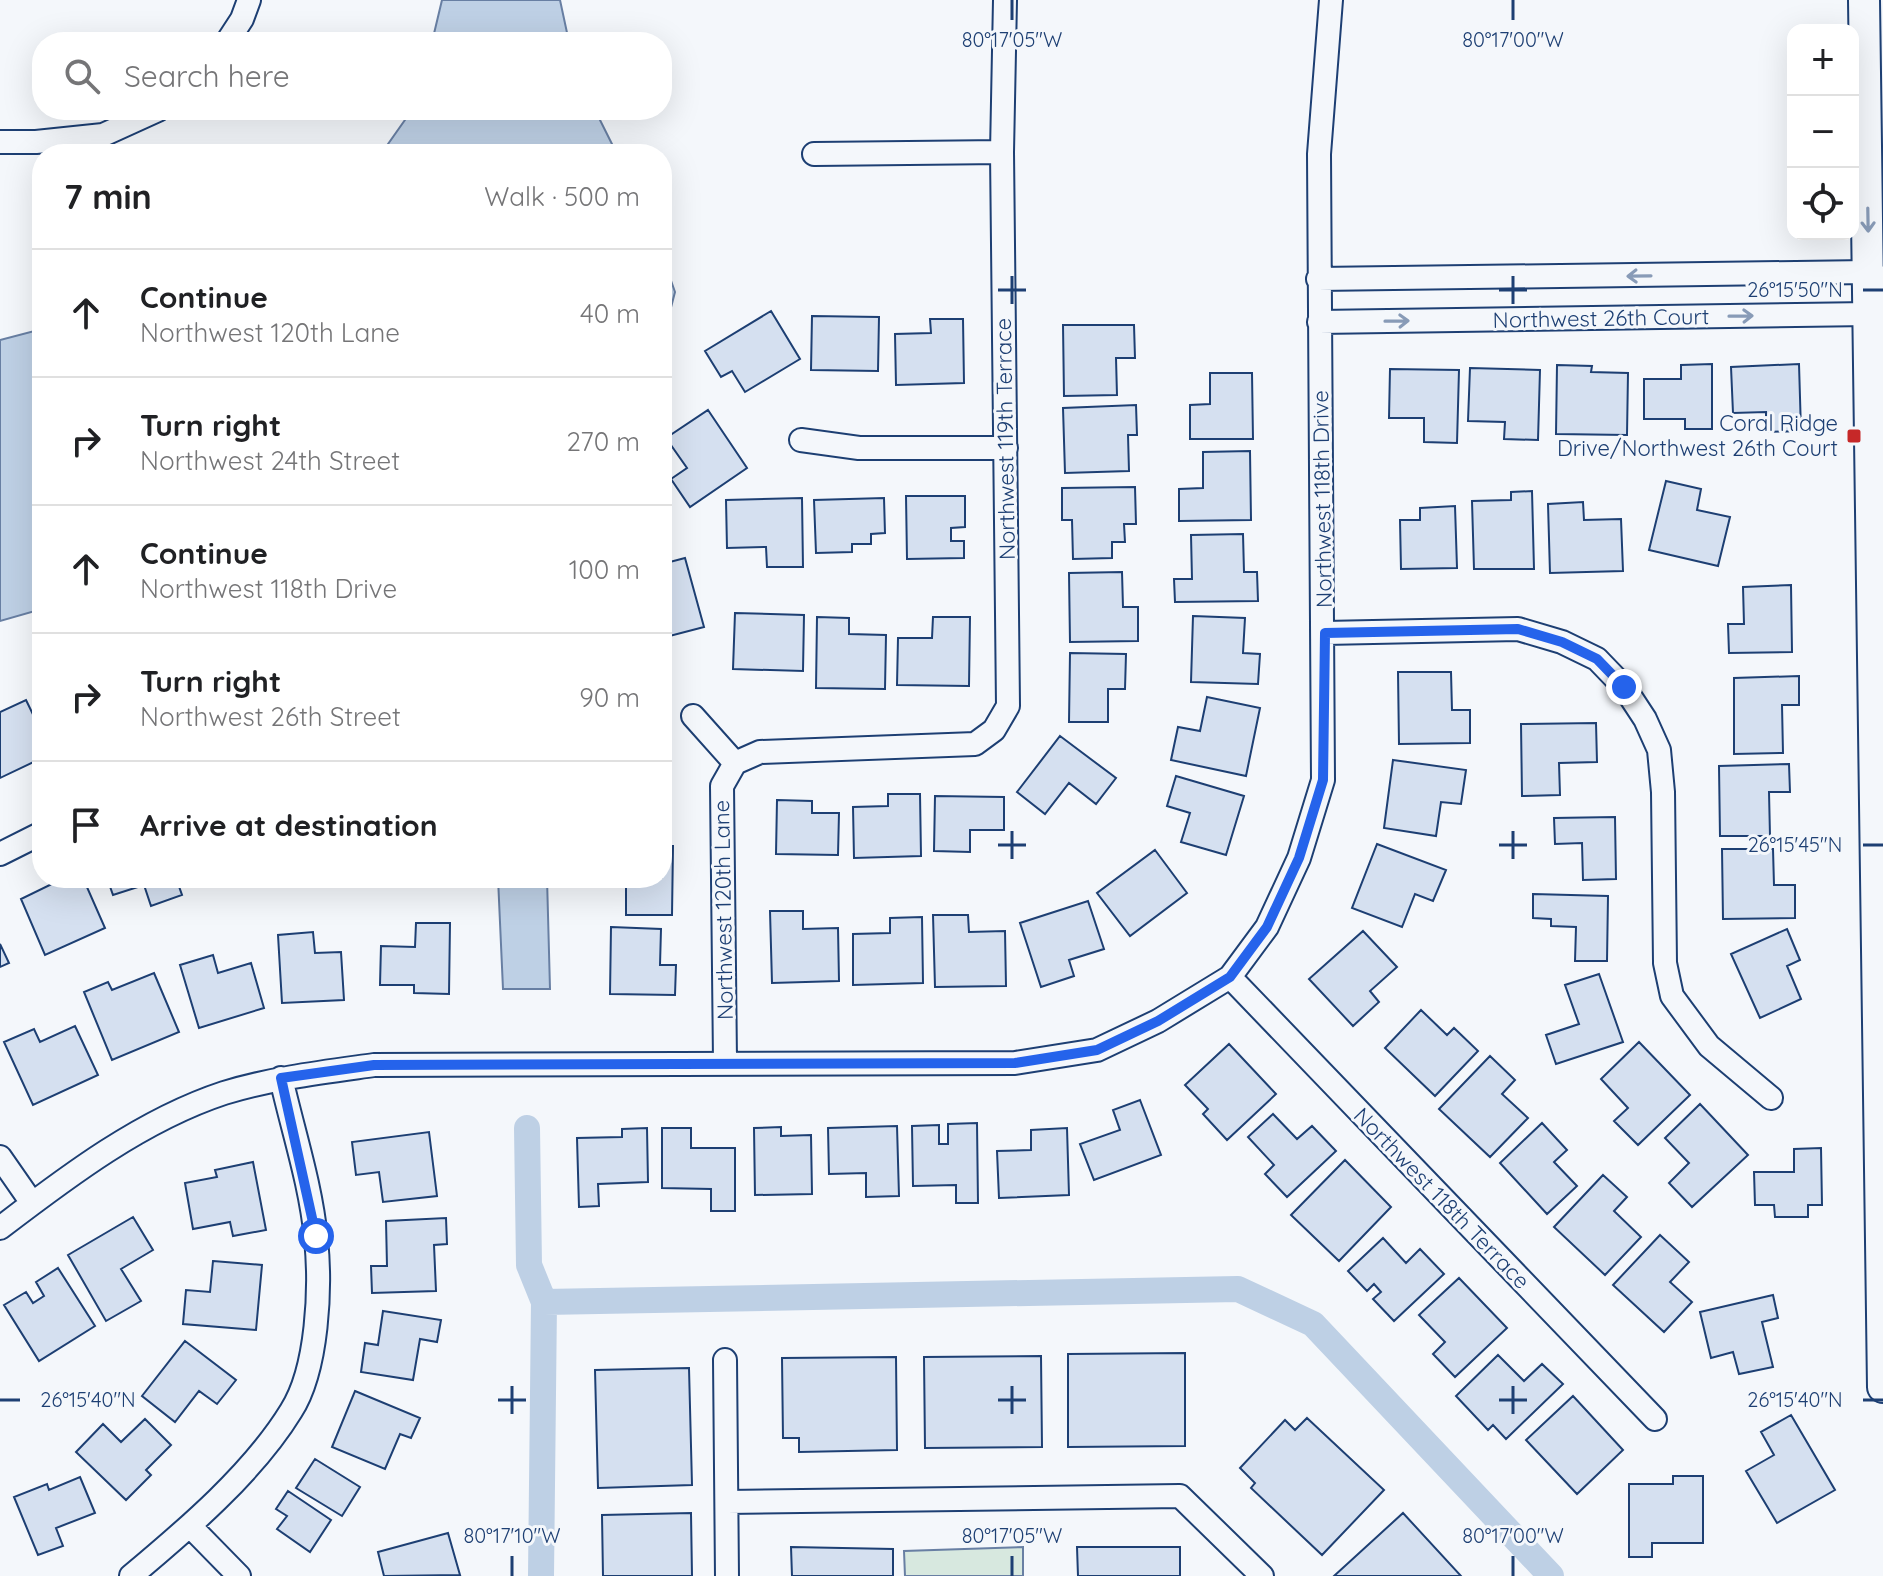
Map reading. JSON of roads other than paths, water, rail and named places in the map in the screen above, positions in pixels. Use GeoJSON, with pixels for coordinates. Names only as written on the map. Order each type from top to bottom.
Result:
{"type":"FeatureCollection","features":[{"type":"Feature","properties":{"kind":"main road"},"geometry":{"type":"LineString","coordinates":[[1864,0],[1876,276],[1883,1387]]}},
{"type":"Feature","properties":{"kind":"street"},"geometry":{"type":"LineString","coordinates":[[234,32],[249,0]]}},
{"type":"Feature","properties":{"kind":"street","name":"Northwest 119th Terrace"},"geometry":{"type":"LineString","coordinates":[[735,763],[760,752],[975,744],[994,730],[1008,706],[1002,152],[1005,0]]}},
{"type":"Feature","properties":{"kind":"street","name":"Northwest 118th Drive"},"geometry":{"type":"LineString","coordinates":[[1230,977],[1267,927],[1299,858],[1323,780],[1325,633],[1318,279],[1319,154],[1331,0]]}},
{"type":"Feature","properties":{"kind":"street"},"geometry":{"type":"LineString","coordinates":[[0,142],[36,142],[103,135],[136,120]]}},
{"type":"Feature","properties":{"kind":"street"},"geometry":{"type":"LineString","coordinates":[[814,154],[1002,152]]}},
{"type":"Feature","properties":{"kind":"street","name":"Northwest 26th Court"},"geometry":{"type":"LineString","coordinates":[[1318,279],[1876,276]]}},
{"type":"Feature","properties":{"kind":"street","name":"Northwest 26th Court"},"geometry":{"type":"LineString","coordinates":[[1319,322],[1876,311]]}},
{"type":"Feature","properties":{"kind":"street"},"geometry":{"type":"LineString","coordinates":[[801,440],[859,448],[1006,448]]}},
{"type":"Feature","properties":{"kind":"street"},"geometry":{"type":"LineString","coordinates":[[1325,633],[1518,629],[1562,642],[1597,659],[1624,687],[1645,719],[1659,750],[1663,792],[1665,963],[1672,996],[1709,1046],[1771,1098]]}},
{"type":"Feature","properties":{"kind":"street"},"geometry":{"type":"LineString","coordinates":[[693,716],[735,763]]}},
{"type":"Feature","properties":{"kind":"street","name":"Northwest 120th Lane"},"geometry":{"type":"LineString","coordinates":[[725,1061],[722,786],[735,763]]}},
{"type":"Feature","properties":{"kind":"street"},"geometry":{"type":"LineString","coordinates":[[0,854],[32,838]]}},
{"type":"Feature","properties":{"kind":"street"},"geometry":{"type":"LineString","coordinates":[[0,1228],[32,1203],[163,1119],[223,1094],[281,1078],[374,1065],[725,1061],[1015,1063],[1097,1050],[1158,1021],[1230,977]]}},
{"type":"Feature","properties":{"kind":"street","name":"Northwest 118th Terrace"},"geometry":{"type":"LineString","coordinates":[[1230,977],[1655,1419]]}},
{"type":"Feature","properties":{"kind":"street"},"geometry":{"type":"LineString","coordinates":[[131,1576],[190,1526],[293,1409],[312,1349],[320,1297],[316,1236],[281,1078]]}},
{"type":"Feature","properties":{"kind":"street"},"geometry":{"type":"LineString","coordinates":[[0,1157],[32,1203]]}},
{"type":"Feature","properties":{"kind":"street"},"geometry":{"type":"LineString","coordinates":[[725,1360],[727,1576]]}},
{"type":"Feature","properties":{"kind":"street"},"geometry":{"type":"LineString","coordinates":[[727,1502],[1180,1496],[1262,1576]]}},
{"type":"Feature","properties":{"kind":"street"},"geometry":{"type":"LineString","coordinates":[[190,1526],[239,1576]]}},
{"type":"Feature","properties":{"kind":"water"},"geometry":{"type":"Polygon","coordinates":[[[442,0],[560,0],[567,32],[434,32],[442,0]]]}},
{"type":"Feature","properties":{"kind":"water"},"geometry":{"type":"Polygon","coordinates":[[[405,120],[600,120],[612,144],[388,144],[405,120]]]}},
{"type":"Feature","properties":{"kind":"water"},"geometry":{"type":"Polygon","coordinates":[[[32,332],[32,612],[0,621],[0,340],[32,332]]]}},
{"type":"Feature","properties":{"kind":"water"},"geometry":{"type":"Polygon","coordinates":[[[498,888],[547,888],[550,989],[503,989],[498,888]]]}},
{"type":"Feature","properties":{"kind":"waterway"},"geometry":{"type":"LineString","coordinates":[[527,1128],[529,1265],[544,1302]]}},
{"type":"Feature","properties":{"kind":"waterway"},"geometry":{"type":"LineString","coordinates":[[541,1576],[544,1302],[1238,1289],[1313,1324],[1551,1576]]}},
{"type":"Feature","properties":{"kind":"place","name":"Coral Ridge Drive/Northwest 26th Court"},"geometry":{"type":"Point","coordinates":[1854,436]}}]}
